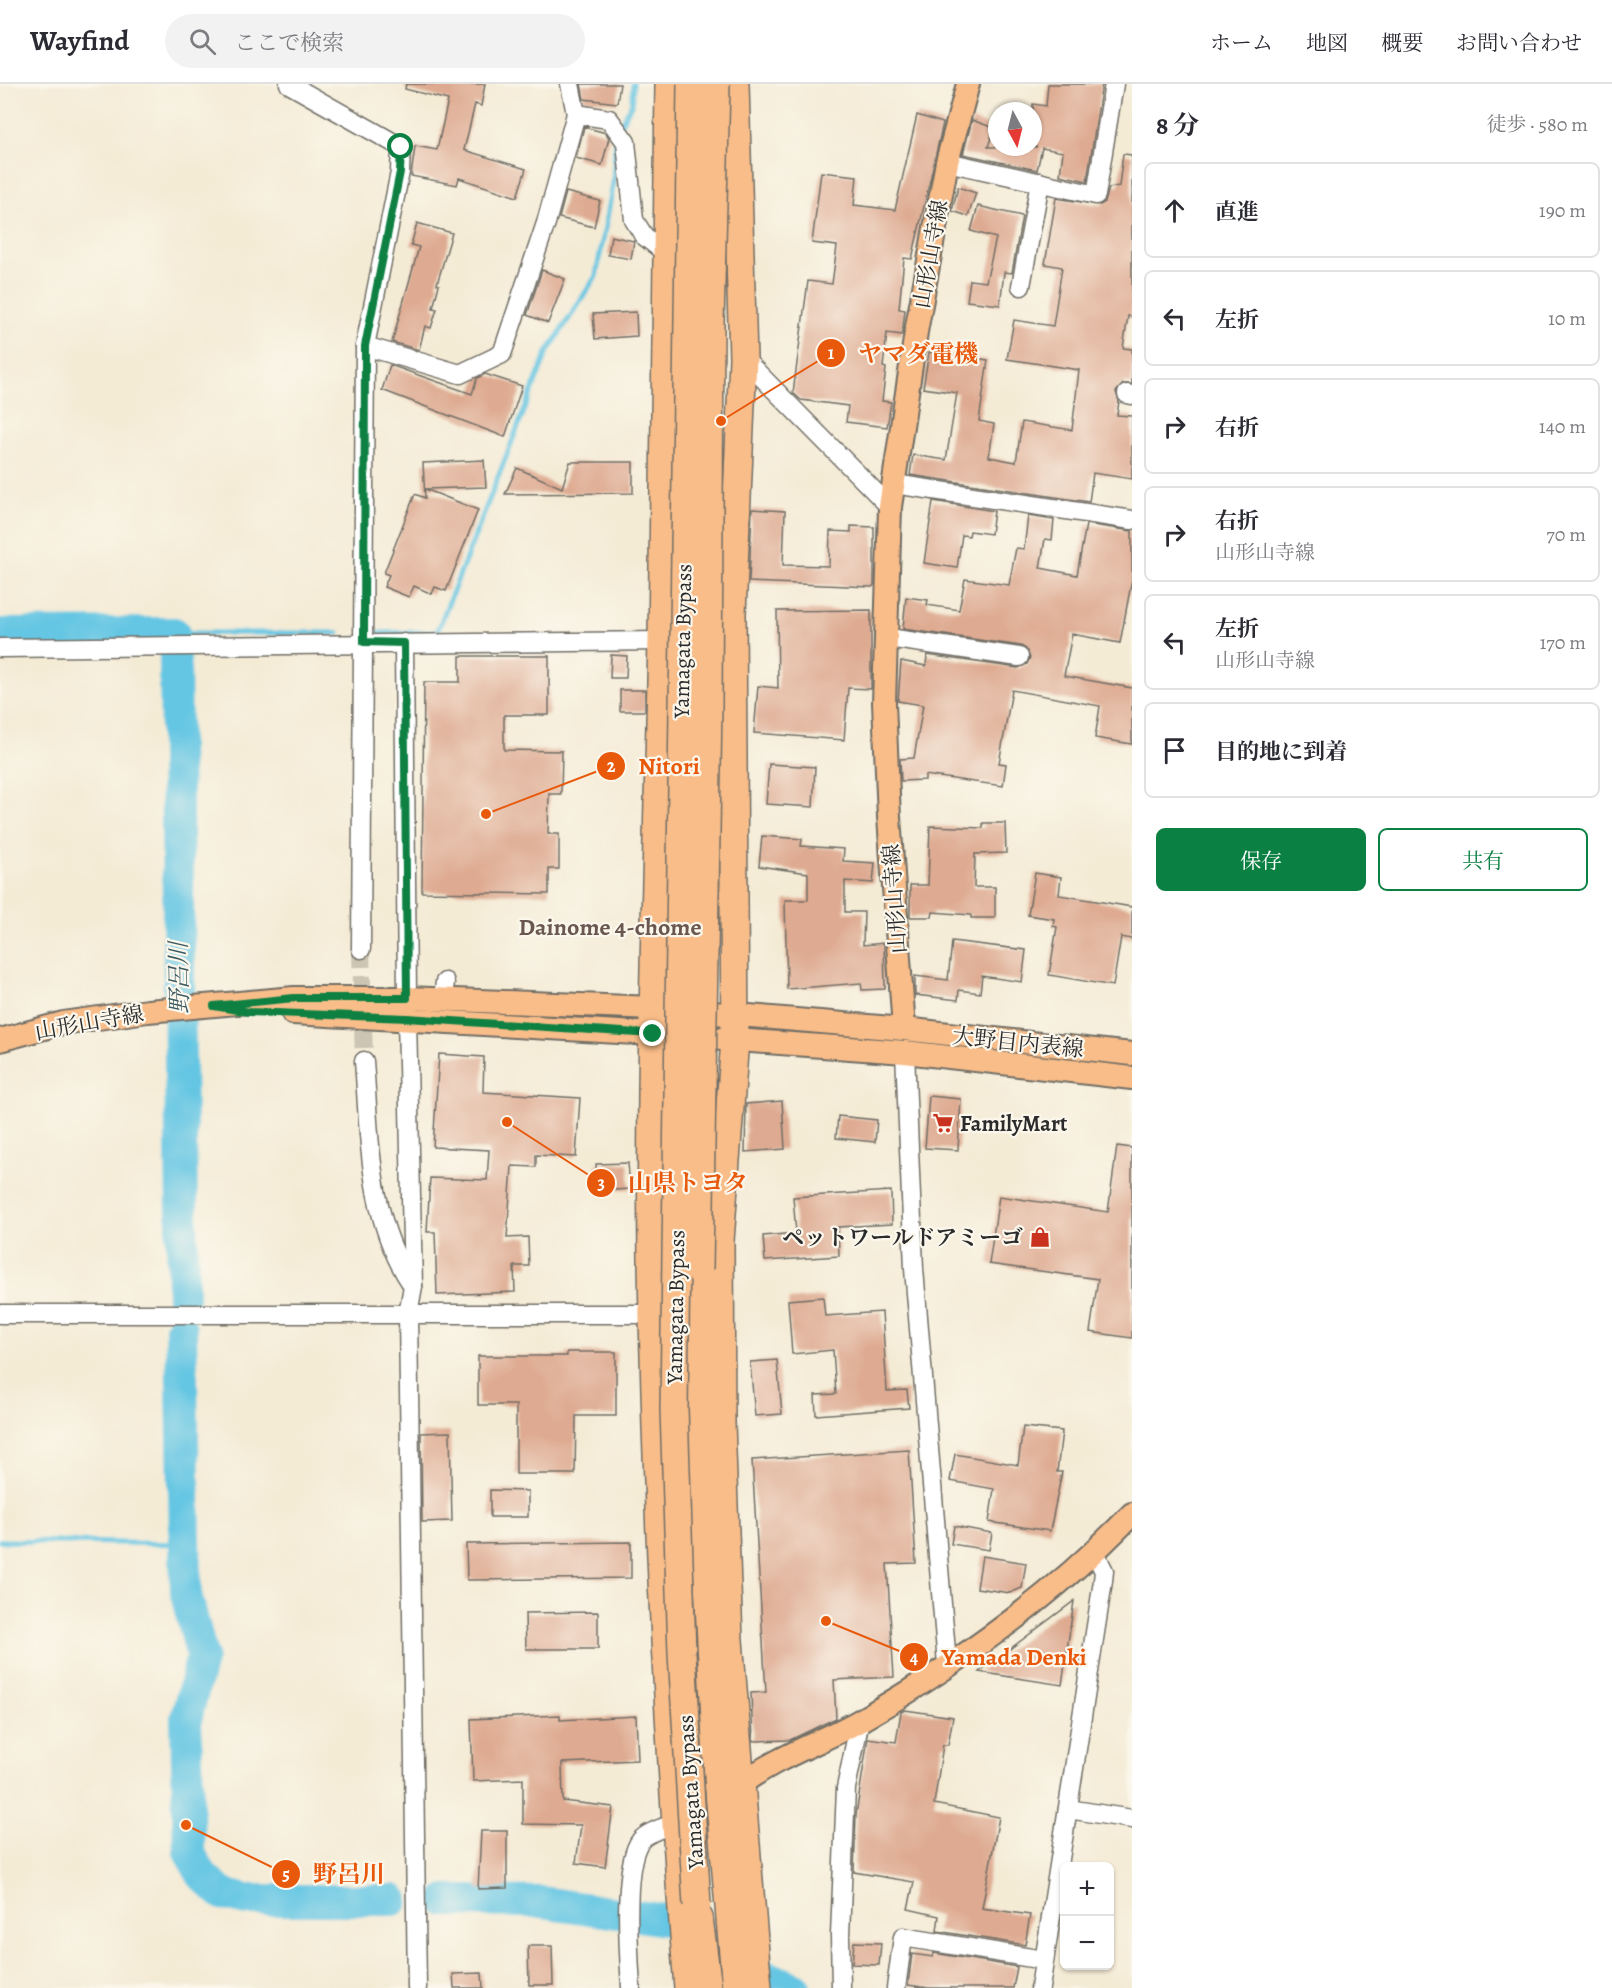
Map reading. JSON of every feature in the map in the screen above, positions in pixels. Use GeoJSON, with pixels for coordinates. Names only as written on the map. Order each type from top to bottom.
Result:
{"type":"FeatureCollection","features":[{"type":"Feature","properties":{"kind":"highway"},"geometry":{"type":"LineString","coordinates":[[669,84],[662,641],[650,910],[654,1021],[653,1314],[659,1538],[675,1823],[688,1988]]}},
{"type":"Feature","properties":{"kind":"highway","name":"Yamagata Bypass"},"geometry":{"type":"LineString","coordinates":[[691,84],[674,1408],[689,1787],[697,1905],[708,1988]]}},
{"type":"Feature","properties":{"kind":"highway","name":"Yamagata Bypass"},"geometry":{"type":"LineString","coordinates":[[716,84],[710,323],[708,705],[699,1270],[703,1484],[716,1744],[736,1988]]}},
{"type":"Feature","properties":{"kind":"highway"},"geometry":{"type":"LineString","coordinates":[[735,84],[743,357],[732,614],[735,1027],[720,1264],[721,1424],[729,1640],[758,1988]]}},
{"type":"Feature","properties":{"kind":"main road","name":"山形山寺線"},"geometry":{"type":"LineString","coordinates":[[0,1040],[63,1023],[148,1011],[283,999],[735,1027],[903,1029],[884,703],[888,638],[890,507],[916,333],[947,162],[968,84]]}},
{"type":"Feature","properties":{"kind":"main road","name":"山形山寺線"},"geometry":{"type":"LineString","coordinates":[[407,1008],[444,990],[654,1021]]}},
{"type":"Feature","properties":{"kind":"main road","name":"山形山寺線"},"geometry":{"type":"LineString","coordinates":[[735,1027],[905,1052]]}},
{"type":"Feature","properties":{"kind":"main road","name":"大野目内表線"},"geometry":{"type":"LineString","coordinates":[[903,1029],[1132,1054]]}},
{"type":"Feature","properties":{"kind":"main road","name":"大野目内表線"},"geometry":{"type":"LineString","coordinates":[[905,1052],[1132,1078]]}},
{"type":"Feature","properties":{"kind":"main road"},"geometry":{"type":"LineString","coordinates":[[741,1784],[766,1765],[860,1720],[991,1635],[1095,1553],[1132,1514]]}},
{"type":"Feature","properties":{"kind":"street"},"geometry":{"type":"LineString","coordinates":[[289,84],[401,147],[400,172],[365,346],[361,949]]}},
{"type":"Feature","properties":{"kind":"street"},"geometry":{"type":"LineString","coordinates":[[365,346],[460,374],[502,354],[546,223],[576,114],[570,84]]}},
{"type":"Feature","properties":{"kind":"street"},"geometry":{"type":"LineString","coordinates":[[947,162],[1096,195],[1114,84],[1132,87]]}},
{"type":"Feature","properties":{"kind":"street"},"geometry":{"type":"LineString","coordinates":[[576,114],[610,120],[626,142],[634,220],[644,236],[666,254]]}},
{"type":"Feature","properties":{"kind":"street"},"geometry":{"type":"LineString","coordinates":[[1021,286],[1040,182]]}},
{"type":"Feature","properties":{"kind":"street"},"geometry":{"type":"LineString","coordinates":[[743,357],[890,507]]}},
{"type":"Feature","properties":{"kind":"street"},"geometry":{"type":"LineString","coordinates":[[894,484],[1132,520]]}},
{"type":"Feature","properties":{"kind":"street"},"geometry":{"type":"LineString","coordinates":[[888,638],[1019,657]]}},
{"type":"Feature","properties":{"kind":"street"},"geometry":{"type":"LineString","coordinates":[[0,648],[364,642],[662,641]]}},
{"type":"Feature","properties":{"kind":"street"},"geometry":{"type":"LineString","coordinates":[[404,643],[416,916],[407,1008],[413,1286],[408,1314],[417,1988]]}},
{"type":"Feature","properties":{"kind":"street"},"geometry":{"type":"LineString","coordinates":[[905,1052],[914,1269],[948,1664]]}},
{"type":"Feature","properties":{"kind":"street"},"geometry":{"type":"LineString","coordinates":[[364,1061],[375,1198],[397,1262],[413,1286]]}},
{"type":"Feature","properties":{"kind":"street"},"geometry":{"type":"LineString","coordinates":[[0,1314],[653,1314]]}},
{"type":"Feature","properties":{"kind":"street"},"geometry":{"type":"LineString","coordinates":[[1040,1988],[1104,1581],[1104,1571],[1095,1553]]}},
{"type":"Feature","properties":{"kind":"street"},"geometry":{"type":"LineString","coordinates":[[841,1988],[840,1935],[846,1788],[860,1720]]}},
{"type":"Feature","properties":{"kind":"street"},"geometry":{"type":"LineString","coordinates":[[1068,1809],[1132,1819]]}},
{"type":"Feature","properties":{"kind":"street"},"geometry":{"type":"LineString","coordinates":[[631,1988],[630,1889],[634,1851],[643,1837],[675,1823]]}},
{"type":"Feature","properties":{"kind":"street"},"geometry":{"type":"LineString","coordinates":[[896,1988],[903,1937],[1044,1960]]}},
{"type":"Feature","properties":{"kind":"building"},"geometry":{"type":"Polygon","coordinates":[[[406,84],[485,84],[481,106],[475,104],[464,150],[526,169],[517,197],[459,178],[457,185],[411,176],[415,146],[437,150],[448,100],[405,89],[406,84]]]}},
{"type":"Feature","properties":{"kind":"building"},"geometry":{"type":"Polygon","coordinates":[[[581,84],[620,84],[617,103],[584,99],[581,84]]]}},
{"type":"Feature","properties":{"kind":"building"},"geometry":{"type":"Polygon","coordinates":[[[1048,84],[1102,84],[1087,181],[1060,175],[1063,152],[1042,148],[1042,105],[1046,106],[1048,84]]]}},
{"type":"Feature","properties":{"kind":"building"},"geometry":{"type":"Polygon","coordinates":[[[917,115],[943,123],[912,259],[904,258],[899,309],[905,310],[902,335],[887,333],[882,401],[891,402],[887,427],[846,422],[848,406],[801,400],[793,393],[808,281],[832,284],[837,246],[812,243],[821,172],[857,176],[854,205],[895,210],[917,115]]]}},
{"type":"Feature","properties":{"kind":"building"},"geometry":{"type":"Polygon","coordinates":[[[972,120],[988,126],[988,156],[1040,156],[1037,170],[963,154],[972,120]]]}},
{"type":"Feature","properties":{"kind":"building"},"geometry":{"type":"Polygon","coordinates":[[[584,127],[606,133],[609,138],[602,165],[576,158],[584,127]]]}},
{"type":"Feature","properties":{"kind":"building"},"geometry":{"type":"Polygon","coordinates":[[[1123,154],[1132,155],[1132,317],[1128,316],[1123,348],[1132,349],[1132,384],[1123,384],[1116,392],[1119,401],[1117,415],[1132,416],[1132,479],[1093,473],[1089,502],[910,475],[913,455],[946,460],[957,393],[923,388],[929,352],[988,360],[979,421],[994,424],[989,457],[1016,462],[1022,422],[1072,430],[1079,370],[1007,359],[1014,320],[1053,326],[1062,267],[1045,264],[1056,198],[1100,205],[1105,202],[1109,188],[1119,186],[1123,154]]]}},
{"type":"Feature","properties":{"kind":"building"},"geometry":{"type":"Polygon","coordinates":[[[958,187],[976,193],[968,216],[952,211],[958,187]]]}},
{"type":"Feature","properties":{"kind":"building"},"geometry":{"type":"Polygon","coordinates":[[[566,192],[600,201],[594,227],[559,218],[566,192]]]}},
{"type":"Feature","properties":{"kind":"building"},"geometry":{"type":"Polygon","coordinates":[[[978,206],[1022,216],[1012,273],[1004,272],[1000,305],[967,301],[970,280],[986,282],[996,238],[971,231],[978,206]]]}},
{"type":"Feature","properties":{"kind":"building"},"geometry":{"type":"Polygon","coordinates":[[[417,223],[452,233],[437,284],[439,285],[433,308],[437,309],[431,328],[425,326],[419,350],[392,342],[419,247],[411,245],[417,223]]]}},
{"type":"Feature","properties":{"kind":"building"},"geometry":{"type":"Polygon","coordinates":[[[611,236],[634,241],[631,259],[608,255],[611,236]]]}},
{"type":"Feature","properties":{"kind":"building"},"geometry":{"type":"Polygon","coordinates":[[[542,270],[565,279],[548,323],[527,315],[542,270]]]}},
{"type":"Feature","properties":{"kind":"building"},"geometry":{"type":"Polygon","coordinates":[[[636,312],[637,336],[595,339],[593,314],[636,312]]]}},
{"type":"Feature","properties":{"kind":"building"},"geometry":{"type":"Polygon","coordinates":[[[390,365],[472,394],[477,378],[485,374],[522,386],[505,437],[382,390],[390,365]]]}},
{"type":"Feature","properties":{"kind":"building"},"geometry":{"type":"Polygon","coordinates":[[[484,460],[486,487],[425,489],[478,510],[446,591],[435,587],[432,594],[414,586],[409,597],[384,587],[389,575],[384,573],[415,494],[425,498],[423,463],[484,460]]]}},
{"type":"Feature","properties":{"kind":"building"},"geometry":{"type":"Polygon","coordinates":[[[570,462],[633,462],[633,493],[505,494],[517,468],[562,488],[570,462]]]}},
{"type":"Feature","properties":{"kind":"building"},"geometry":{"type":"Polygon","coordinates":[[[933,501],[994,511],[991,534],[970,531],[969,536],[962,535],[957,568],[924,563],[933,501]]]}},
{"type":"Feature","properties":{"kind":"building"},"geometry":{"type":"Polygon","coordinates":[[[752,509],[785,511],[783,565],[829,566],[830,531],[851,532],[851,526],[874,527],[874,585],[872,587],[749,582],[752,509]]]}},
{"type":"Feature","properties":{"kind":"building"},"geometry":{"type":"Polygon","coordinates":[[[1028,516],[1054,520],[1052,540],[1045,539],[1040,568],[1077,575],[1086,524],[1132,531],[1132,579],[1120,643],[1072,634],[1064,676],[1132,688],[1132,744],[1095,738],[1100,706],[1012,690],[999,763],[1006,764],[1003,786],[925,775],[925,780],[901,781],[900,759],[914,758],[923,705],[898,701],[901,661],[926,666],[927,655],[1018,668],[1027,664],[1030,658],[1026,649],[1021,646],[903,629],[906,597],[928,600],[927,605],[959,610],[965,579],[1009,585],[1016,548],[1024,549],[1028,516]]]}},
{"type":"Feature","properties":{"kind":"building"},"geometry":{"type":"Polygon","coordinates":[[[871,610],[871,689],[848,688],[844,740],[754,733],[758,686],[778,688],[777,611],[871,610]]]}},
{"type":"Feature","properties":{"kind":"building"},"geometry":{"type":"Polygon","coordinates":[[[611,655],[627,656],[626,678],[610,678],[611,655]]]}},
{"type":"Feature","properties":{"kind":"building"},"geometry":{"type":"Polygon","coordinates":[[[460,656],[549,656],[549,715],[504,715],[504,750],[562,751],[561,794],[549,794],[548,834],[559,834],[559,869],[549,869],[549,894],[422,892],[424,682],[460,682],[460,656]]]}},
{"type":"Feature","properties":{"kind":"building"},"geometry":{"type":"Polygon","coordinates":[[[620,690],[645,690],[645,711],[620,711],[620,690]]]}},
{"type":"Feature","properties":{"kind":"building"},"geometry":{"type":"Polygon","coordinates":[[[769,764],[815,767],[813,807],[766,804],[769,764]]]}},
{"type":"Feature","properties":{"kind":"building"},"geometry":{"type":"Polygon","coordinates":[[[983,823],[1005,823],[1006,853],[975,854],[974,887],[995,887],[995,918],[971,918],[971,915],[933,912],[932,917],[910,917],[910,885],[928,885],[930,826],[983,828],[983,823]]]}},
{"type":"Feature","properties":{"kind":"building"},"geometry":{"type":"Polygon","coordinates":[[[762,836],[802,839],[801,846],[844,849],[843,861],[875,863],[873,883],[845,881],[845,912],[864,912],[863,945],[884,943],[885,989],[862,990],[861,983],[787,989],[785,900],[808,900],[808,873],[759,866],[762,836]]]}},
{"type":"Feature","properties":{"kind":"building"},"geometry":{"type":"Polygon","coordinates":[[[1035,873],[1061,877],[1059,895],[1132,907],[1132,939],[1121,937],[1113,986],[1049,975],[1057,927],[1053,926],[1054,919],[1028,915],[1035,873]]]}},
{"type":"Feature","properties":{"kind":"building"},"geometry":{"type":"Polygon","coordinates":[[[952,941],[1026,950],[1022,982],[982,976],[980,993],[959,990],[958,1000],[915,995],[915,976],[948,980],[952,941]]]}},
{"type":"Feature","properties":{"kind":"building"},"geometry":{"type":"Polygon","coordinates":[[[439,1054],[484,1057],[483,1092],[580,1098],[576,1157],[536,1155],[536,1167],[512,1166],[507,1238],[528,1237],[529,1266],[514,1266],[515,1292],[437,1295],[435,1232],[427,1232],[430,1178],[487,1180],[489,1150],[433,1147],[439,1054]]]}},
{"type":"Feature","properties":{"kind":"building","name":"FamilyMart"},"geometry":{"type":"Polygon","coordinates":[[[929,1096],[961,1099],[958,1150],[925,1148],[929,1096]]]}},
{"type":"Feature","properties":{"kind":"building"},"geometry":{"type":"Polygon","coordinates":[[[782,1101],[785,1149],[745,1152],[746,1104],[782,1101]]]}},
{"type":"Feature","properties":{"kind":"building"},"geometry":{"type":"Polygon","coordinates":[[[838,1116],[877,1120],[875,1142],[836,1138],[838,1116]]]}},
{"type":"Feature","properties":{"kind":"building"},"geometry":{"type":"Polygon","coordinates":[[[1117,1146],[1132,1148],[1132,1338],[1090,1332],[1098,1279],[989,1264],[999,1196],[1108,1212],[1117,1146]]]}},
{"type":"Feature","properties":{"kind":"building"},"geometry":{"type":"Polygon","coordinates":[[[628,1163],[630,1189],[598,1191],[596,1164],[628,1163]]]}},
{"type":"Feature","properties":{"kind":"building"},"geometry":{"type":"Polygon","coordinates":[[[891,1191],[892,1224],[838,1227],[839,1256],[765,1261],[763,1236],[796,1233],[793,1197],[891,1191]]]}},
{"type":"Feature","properties":{"kind":"building"},"geometry":{"type":"Polygon","coordinates":[[[823,1297],[825,1316],[882,1312],[887,1391],[907,1390],[909,1408],[816,1415],[815,1395],[836,1394],[833,1350],[792,1354],[788,1300],[823,1297]]]}},
{"type":"Feature","properties":{"kind":"building"},"geometry":{"type":"Polygon","coordinates":[[[567,1352],[616,1352],[616,1416],[576,1416],[575,1474],[516,1474],[516,1405],[478,1405],[478,1356],[567,1356],[567,1352]]]}},
{"type":"Feature","properties":{"kind":"building"},"geometry":{"type":"Polygon","coordinates":[[[777,1360],[782,1414],[755,1416],[750,1362],[777,1360]]]}},
{"type":"Feature","properties":{"kind":"building"},"geometry":{"type":"Polygon","coordinates":[[[1023,1427],[1062,1431],[1057,1472],[1062,1472],[1050,1531],[989,1522],[994,1489],[950,1481],[955,1454],[1018,1465],[1023,1427]]]}},
{"type":"Feature","properties":{"kind":"building"},"geometry":{"type":"Polygon","coordinates":[[[450,1432],[452,1521],[422,1522],[421,1433],[450,1432]]]}},
{"type":"Feature","properties":{"kind":"building"},"geometry":{"type":"Polygon","coordinates":[[[909,1450],[916,1563],[887,1564],[894,1677],[834,1680],[836,1718],[790,1740],[753,1741],[751,1693],[766,1692],[752,1460],[909,1450]]]}},
{"type":"Feature","properties":{"kind":"building"},"geometry":{"type":"Polygon","coordinates":[[[490,1490],[528,1491],[528,1517],[490,1517],[490,1490]]]}},
{"type":"Feature","properties":{"kind":"building"},"geometry":{"type":"Polygon","coordinates":[[[954,1526],[992,1533],[989,1550],[951,1544],[954,1526]]]}},
{"type":"Feature","properties":{"kind":"building"},"geometry":{"type":"Polygon","coordinates":[[[631,1542],[631,1578],[467,1580],[466,1544],[631,1542]]]}},
{"type":"Feature","properties":{"kind":"building"},"geometry":{"type":"Polygon","coordinates":[[[982,1556],[1026,1563],[1022,1588],[1010,1593],[977,1588],[982,1556]]]}},
{"type":"Feature","properties":{"kind":"building"},"geometry":{"type":"Polygon","coordinates":[[[1074,1601],[1062,1685],[979,1672],[1074,1601]]]}},
{"type":"Feature","properties":{"kind":"building"},"geometry":{"type":"Polygon","coordinates":[[[598,1612],[598,1649],[526,1649],[525,1613],[598,1612]]]}},
{"type":"Feature","properties":{"kind":"building"},"geometry":{"type":"Polygon","coordinates":[[[905,1710],[953,1717],[948,1745],[943,1745],[934,1804],[999,1817],[982,1908],[1030,1915],[1025,1945],[937,1931],[939,1916],[908,1909],[914,1882],[854,1872],[856,1815],[868,1738],[896,1742],[901,1712],[905,1710]]]}},
{"type":"Feature","properties":{"kind":"building"},"geometry":{"type":"Polygon","coordinates":[[[560,1715],[560,1720],[636,1716],[638,1760],[562,1763],[563,1801],[613,1807],[605,1867],[576,1863],[581,1825],[523,1824],[523,1779],[473,1781],[471,1719],[560,1715]]]}},
{"type":"Feature","properties":{"kind":"building"},"geometry":{"type":"Polygon","coordinates":[[[481,1831],[507,1831],[507,1888],[478,1889],[481,1831]]]}},
{"type":"Feature","properties":{"kind":"building"},"geometry":{"type":"Polygon","coordinates":[[[854,1942],[881,1943],[879,1965],[852,1964],[854,1942]]]}},
{"type":"Feature","properties":{"kind":"building"},"geometry":{"type":"Polygon","coordinates":[[[528,1946],[552,1946],[553,1985],[529,1985],[528,1946]]]}},
{"type":"Feature","properties":{"kind":"building"},"geometry":{"type":"Polygon","coordinates":[[[934,1953],[1017,1967],[1013,1988],[929,1988],[908,1985],[912,1954],[933,1957],[934,1953]]]}},
{"type":"Feature","properties":{"kind":"building"},"geometry":{"type":"Polygon","coordinates":[[[482,1973],[483,1988],[454,1988],[453,1974],[482,1973]]]}},
{"type":"Feature","properties":{"kind":"waterway"},"geometry":{"type":"LineString","coordinates":[[619,127],[632,103],[633,84]]}},
{"type":"Feature","properties":{"kind":"waterway"},"geometry":{"type":"LineString","coordinates":[[371,633],[437,632],[547,353],[596,276],[613,185],[616,136]]}},
{"type":"Feature","properties":{"kind":"waterway"},"geometry":{"type":"LineString","coordinates":[[174,633],[339,633]]}},
{"type":"Feature","properties":{"kind":"waterway","name":"野呂川"},"geometry":{"type":"LineString","coordinates":[[0,634],[174,633]]}},
{"type":"Feature","properties":{"kind":"waterway","name":"野呂川"},"geometry":{"type":"LineString","coordinates":[[175,659],[183,1297]]}},
{"type":"Feature","properties":{"kind":"waterway","name":"野呂川"},"geometry":{"type":"LineString","coordinates":[[181,1329],[186,1594],[202,1656],[186,1719],[189,1852],[202,1875],[222,1894],[247,1900],[393,1900]]}},
{"type":"Feature","properties":{"kind":"waterway"},"geometry":{"type":"LineString","coordinates":[[0,1541],[186,1544]]}},
{"type":"Feature","properties":{"kind":"waterway","name":"野呂川"},"geometry":{"type":"LineString","coordinates":[[445,1901],[542,1902],[665,1920]]}},
{"type":"Feature","properties":{"kind":"waterway","name":"野呂川"},"geometry":{"type":"LineString","coordinates":[[768,1977],[795,1988]]}},
{"type":"Feature","properties":{"kind":"tunnel"},"geometry":{"type":"LineString","coordinates":[[361,949],[364,1061]]}},
{"type":"Feature","properties":{"kind":"place","name":"ヤマダ電機"},"geometry":{"type":"Point","coordinates":[721,421]}},
{"type":"Feature","properties":{"kind":"place","name":"Nitori"},"geometry":{"type":"Point","coordinates":[486,814]}},
{"type":"Feature","properties":{"kind":"place","name":"山県トヨタ"},"geometry":{"type":"Point","coordinates":[507,1122]}},
{"type":"Feature","properties":{"kind":"place","name":"FamilyMart"},"geometry":{"type":"Point","coordinates":[943,1123]}},
{"type":"Feature","properties":{"kind":"place","name":"ペットワールドアミーゴ"},"geometry":{"type":"Point","coordinates":[1040,1237]}},
{"type":"Feature","properties":{"kind":"place","name":"Yamada Denki"},"geometry":{"type":"Point","coordinates":[826,1621]}},
{"type":"Feature","properties":{"kind":"place","name":"野呂川"},"geometry":{"type":"Point","coordinates":[186,1825]}},
{"type":"Feature","properties":{"kind":"district","name":"Dainome 4-chome"},"geometry":{"type":"Point","coordinates":[610,927]}},
{"type":"Feature","properties":{"kind":"route"},"geometry":{"type":"LineString","coordinates":[[401,147],[400,172],[365,346],[364,642],[404,643],[407,998],[294,998],[214,1006],[249,1012],[407,1018],[653,1034]]}}]}
